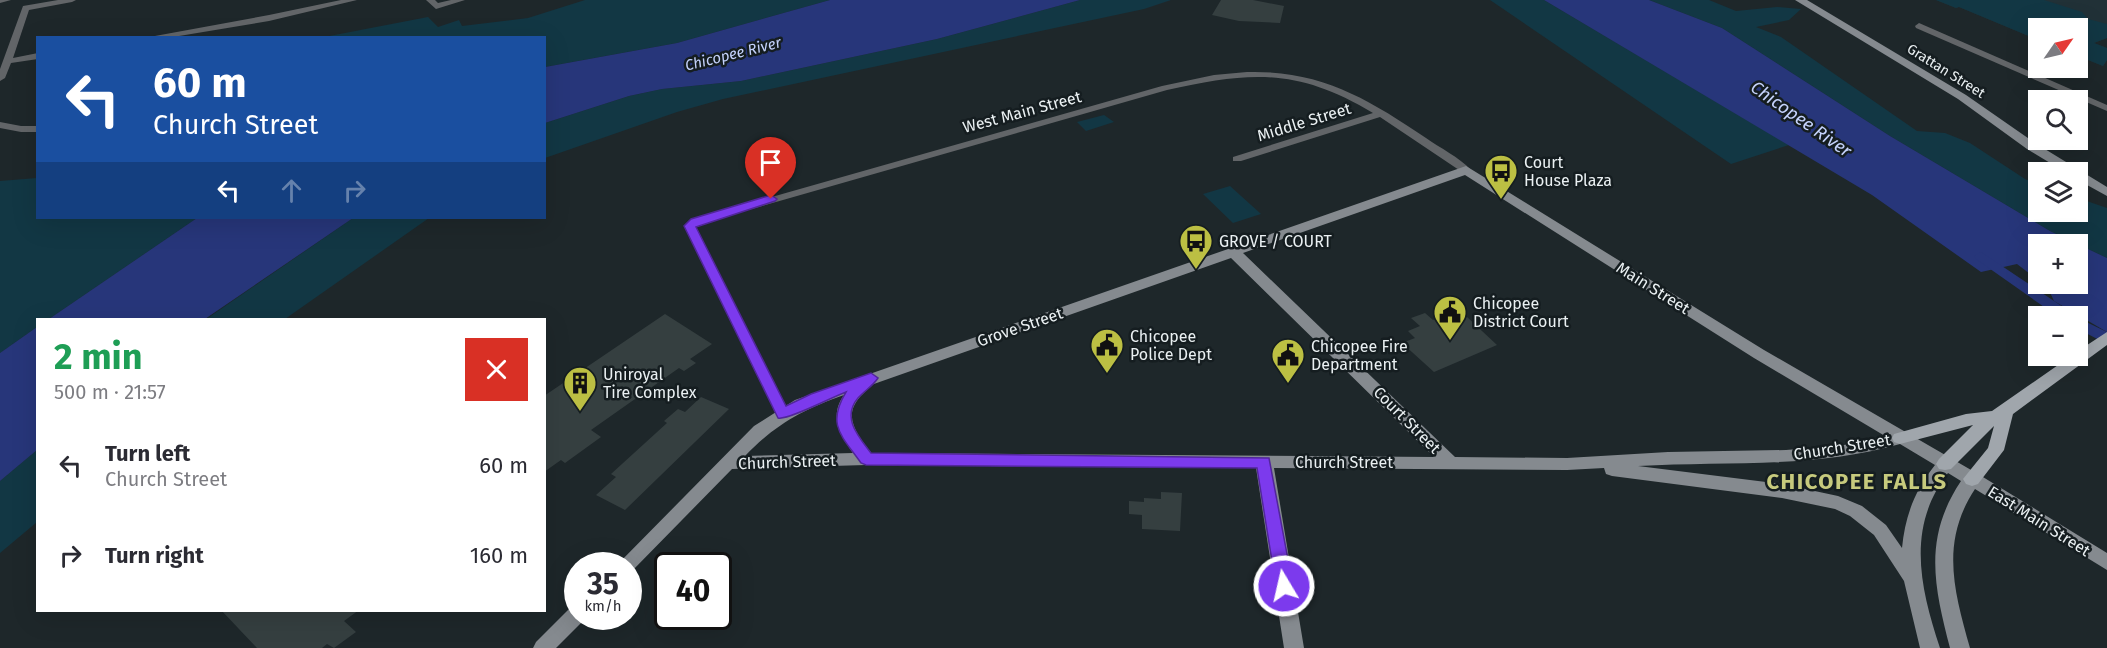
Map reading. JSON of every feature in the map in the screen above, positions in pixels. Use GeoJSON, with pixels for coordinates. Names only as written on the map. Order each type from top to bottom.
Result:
{"type":"FeatureCollection","features":[{"type":"Feature","properties":{"kind":"main road","name":"Grattan Street"},"geometry":{"type":"LineString","coordinates":[[1800,0],[1962,97],[2057,162]]}},
{"type":"Feature","properties":{"kind":"main road","name":"Grove Street"},"geometry":{"type":"LineString","coordinates":[[639,552],[760,430],[783,414],[816,398],[1466,170]]}},
{"type":"Feature","properties":{"kind":"main road","name":"Main Street"},"geometry":{"type":"LineString","coordinates":[[1466,170],[1759,354],[1971,479]]}},
{"type":"Feature","properties":{"kind":"main road"},"geometry":{"type":"LineString","coordinates":[[2088,181],[2107,192]]}},
{"type":"Feature","properties":{"kind":"main road","name":"Court Street"},"geometry":{"type":"LineString","coordinates":[[1233,252],[1451,463]]}},
{"type":"Feature","properties":{"kind":"main road"},"geometry":{"type":"LineString","coordinates":[[1926,643],[1911,577],[1910,545],[1916,514],[1927,486],[1945,464],[1974,437],[1979,427],[2107,337]]}},
{"type":"Feature","properties":{"kind":"main road"},"geometry":{"type":"LineString","coordinates":[[866,459],[846,429],[843,413],[851,396],[871,378]]}},
{"type":"Feature","properties":{"kind":"main road"},"geometry":{"type":"LineString","coordinates":[[1900,438],[1966,420],[1999,414]]}},
{"type":"Feature","properties":{"kind":"main road"},"geometry":{"type":"LineString","coordinates":[[1960,648],[1943,578],[1942,548],[1951,513],[1971,479],[1996,450],[1999,414]]}},
{"type":"Feature","properties":{"kind":"main road","name":"Church Street"},"geometry":{"type":"LineString","coordinates":[[726,464],[866,459],[1567,464],[1666,458],[1792,456],[1883,444],[1900,438]]}},
{"type":"Feature","properties":{"kind":"main road"},"geometry":{"type":"LineString","coordinates":[[1264,462],[1294,648]]}},
{"type":"Feature","properties":{"kind":"main road","name":"Church Street"},"geometry":{"type":"LineString","coordinates":[[1567,464],[1680,476],[1782,491],[1838,503],[1856,511],[1880,530],[1911,577]]}},
{"type":"Feature","properties":{"kind":"main road","name":"East Main Street"},"geometry":{"type":"LineString","coordinates":[[1971,479],[2107,562]]}},
{"type":"Feature","properties":{"kind":"main road"},"geometry":{"type":"LineString","coordinates":[[543,648],[564,627]]}},
{"type":"Feature","properties":{"kind":"street"},"geometry":{"type":"LineString","coordinates":[[0,1],[7,0]]}},
{"type":"Feature","properties":{"kind":"street"},"geometry":{"type":"LineString","coordinates":[[0,78],[9,61],[10,49],[24,4],[72,0]]}},
{"type":"Feature","properties":{"kind":"street"},"geometry":{"type":"LineString","coordinates":[[160,36],[269,18],[353,0]]}},
{"type":"Feature","properties":{"kind":"street"},"geometry":{"type":"LineString","coordinates":[[430,0],[436,6],[461,0]]}},
{"type":"Feature","properties":{"kind":"street"},"geometry":{"type":"LineString","coordinates":[[1919,26],[2107,108]]}},
{"type":"Feature","properties":{"kind":"street"},"geometry":{"type":"LineString","coordinates":[[0,50],[10,49]]}},
{"type":"Feature","properties":{"kind":"street"},"geometry":{"type":"LineString","coordinates":[[9,61],[36,56]]}},
{"type":"Feature","properties":{"kind":"street","name":"West Main Street"},"geometry":{"type":"LineString","coordinates":[[783,414],[690,226],[695,222],[716,214],[981,139],[1195,81],[1236,75],[1273,74],[1307,79],[1339,91]]}},
{"type":"Feature","properties":{"kind":"street","name":"Main Street"},"geometry":{"type":"LineString","coordinates":[[1339,91],[1380,114],[1466,170]]}},
{"type":"Feature","properties":{"kind":"street","name":"Middle Street"},"geometry":{"type":"LineString","coordinates":[[1237,159],[1380,114]]}},
{"type":"Feature","properties":{"kind":"street"},"geometry":{"type":"LineString","coordinates":[[0,125],[36,129]]}},
{"type":"Feature","properties":{"kind":"shaded area"},"geometry":{"type":"Polygon","coordinates":[[[585,0],[830,0],[677,43],[546,67],[546,36],[329,36],[428,17],[438,27],[459,20],[462,26],[528,18],[585,0]]]}},
{"type":"Feature","properties":{"kind":"shaded area"},"geometry":{"type":"Polygon","coordinates":[[[1080,0],[1171,0],[1144,9],[723,99],[677,112],[546,158],[546,123],[629,96],[662,89],[741,81],[937,39],[1080,0]]]}},
{"type":"Feature","properties":{"kind":"shaded area"},"geometry":{"type":"Polygon","coordinates":[[[1490,0],[1544,0],[1789,145],[1731,164],[1490,0]]]}},
{"type":"Feature","properties":{"kind":"shaded area"},"geometry":{"type":"Polygon","coordinates":[[[1649,0],[1709,0],[1736,11],[1777,7],[1801,9],[1789,20],[1756,27],[1781,37],[1917,131],[1945,133],[1970,143],[2028,180],[2028,218],[1890,136],[1722,28],[1649,0]]]}},
{"type":"Feature","properties":{"kind":"shaded area"},"geometry":{"type":"Polygon","coordinates":[[[1936,0],[2107,0],[2107,38],[2094,43],[2107,48],[2107,60],[2103,66],[2088,60],[2088,18],[2028,18],[2028,36],[1959,7],[1956,8],[1936,0]]]}},
{"type":"Feature","properties":{"kind":"shaded area"},"geometry":{"type":"Polygon","coordinates":[[[1936,0],[2044,0],[2082,12],[2087,18],[2028,18],[2028,36],[1959,7],[1956,8],[1936,0]]]}},
{"type":"Feature","properties":{"kind":"shaded area"},"geometry":{"type":"Polygon","coordinates":[[[2088,19],[2107,24],[2107,38],[2094,43],[2107,48],[2107,60],[2103,66],[2088,60],[2088,19]]]}},
{"type":"Feature","properties":{"kind":"shaded area"},"geometry":{"type":"Polygon","coordinates":[[[1104,115],[1114,122],[1086,131],[1077,122],[1104,115]]]}},
{"type":"Feature","properties":{"kind":"shaded area"},"geometry":{"type":"Polygon","coordinates":[[[36,178],[36,219],[196,219],[50,318],[36,318],[36,328],[0,353],[0,181],[36,178]]]}},
{"type":"Feature","properties":{"kind":"shaded area"},"geometry":{"type":"Polygon","coordinates":[[[1230,186],[1261,214],[1233,223],[1203,194],[1230,186]]]}},
{"type":"Feature","properties":{"kind":"shaded area"},"geometry":{"type":"Polygon","coordinates":[[[2088,201],[2107,208],[2107,258],[2088,249],[2088,234],[2056,234],[2035,222],[2088,222],[2088,201]]]}},
{"type":"Feature","properties":{"kind":"shaded area"},"geometry":{"type":"Polygon","coordinates":[[[352,219],[428,219],[286,318],[208,318],[352,219]]]}},
{"type":"Feature","properties":{"kind":"shaded area"},"geometry":{"type":"Polygon","coordinates":[[[36,451],[36,523],[0,553],[0,481],[36,451]]]}},
{"type":"Feature","properties":{"kind":"water","name":"Chicopee River"},"geometry":{"type":"Polygon","coordinates":[[[830,0],[1080,0],[937,39],[741,81],[662,89],[629,96],[546,123],[546,67],[677,43],[830,0]]]}},
{"type":"Feature","properties":{"kind":"water","name":"Chicopee River"},"geometry":{"type":"Polygon","coordinates":[[[1544,0],[1649,0],[1722,28],[1890,136],[2028,218],[2028,222],[2035,222],[2056,234],[2028,234],[2028,272],[2017,264],[1981,272],[1872,195],[1544,0]]]}},
{"type":"Feature","properties":{"kind":"water"},"geometry":{"type":"Polygon","coordinates":[[[196,219],[352,219],[206,318],[50,318],[196,219]]]}},
{"type":"Feature","properties":{"kind":"water"},"geometry":{"type":"Polygon","coordinates":[[[2088,249],[2107,258],[2107,332],[2088,321],[2088,306],[2063,306],[2054,301],[2051,294],[2088,294],[2088,249]]]}},
{"type":"Feature","properties":{"kind":"water"},"geometry":{"type":"Polygon","coordinates":[[[36,328],[36,451],[0,481],[0,353],[36,328]]]}},
{"type":"Feature","properties":{"kind":"building"},"geometry":{"type":"Polygon","coordinates":[[[1221,0],[1253,0],[1284,6],[1280,23],[1239,21],[1212,15],[1221,0]]]}},
{"type":"Feature","properties":{"kind":"building","name":"Chicopee District Court"},"geometry":{"type":"Polygon","coordinates":[[[1425,313],[1433,320],[1445,315],[1453,322],[1467,317],[1497,345],[1434,372],[1402,343],[1415,338],[1408,331],[1420,326],[1411,318],[1425,313]]]}},
{"type":"Feature","properties":{"kind":"building","name":"Uniroyal Tire Complex"},"geometry":{"type":"Polygon","coordinates":[[[665,314],[712,344],[690,359],[696,363],[684,371],[679,368],[591,430],[601,437],[565,463],[561,460],[546,471],[546,395],[665,314]]]}},
{"type":"Feature","properties":{"kind":"building"},"geometry":{"type":"Polygon","coordinates":[[[701,397],[729,409],[625,510],[596,495],[616,477],[611,474],[667,423],[664,421],[678,409],[685,412],[701,397]]]}},
{"type":"Feature","properties":{"kind":"building"},"geometry":{"type":"Polygon","coordinates":[[[1161,492],[1182,493],[1180,531],[1142,529],[1142,515],[1129,514],[1129,501],[1144,502],[1144,498],[1161,499],[1161,492]]]}},
{"type":"Feature","properties":{"kind":"building"},"geometry":{"type":"Polygon","coordinates":[[[223,612],[356,612],[344,621],[356,632],[334,648],[327,644],[322,648],[257,648],[223,612]]]}},
{"type":"Feature","properties":{"kind":"waterway"},"geometry":{"type":"LineString","coordinates":[[1981,256],[2053,306]]}},
{"type":"Feature","properties":{"kind":"waterway"},"geometry":{"type":"LineString","coordinates":[[2088,329],[2107,339]]}},
{"type":"Feature","properties":{"kind":"place","name":"Court House Plaza"},"geometry":{"type":"Point","coordinates":[1501,200]}},
{"type":"Feature","properties":{"kind":"place","name":"GROVE / COURT"},"geometry":{"type":"Point","coordinates":[1196,270]}},
{"type":"Feature","properties":{"kind":"place","name":"Chicopee District Court"},"geometry":{"type":"Point","coordinates":[1450,341]}},
{"type":"Feature","properties":{"kind":"place","name":"Chicopee Police Dept"},"geometry":{"type":"Point","coordinates":[1107,374]}},
{"type":"Feature","properties":{"kind":"place","name":"Chicopee Fire Department"},"geometry":{"type":"Point","coordinates":[1288,384]}},
{"type":"Feature","properties":{"kind":"place","name":"Uniroyal Tire Complex"},"geometry":{"type":"Point","coordinates":[580,412]}},
{"type":"Feature","properties":{"kind":"district","name":"CHICOPEE FALLS"},"geometry":{"type":"Point","coordinates":[1857,481]}},
{"type":"Feature","properties":{"kind":"route"},"geometry":{"type":"LineString","coordinates":[[771,199],[716,214],[690,226],[783,414],[801,404],[871,378],[851,396],[843,413],[846,429],[866,459],[1264,462],[1284,586]]}}]}
